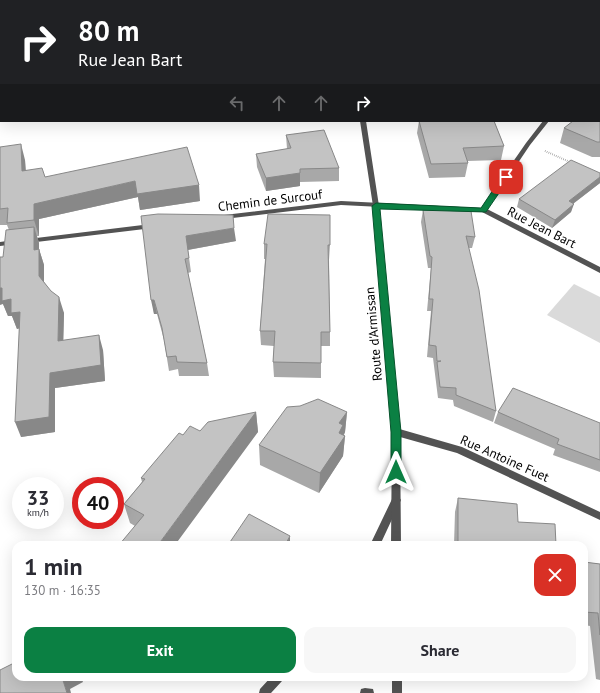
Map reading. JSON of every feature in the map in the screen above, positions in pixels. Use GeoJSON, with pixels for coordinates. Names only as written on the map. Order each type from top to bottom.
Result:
{"type":"FeatureCollection","features":[{"type":"Feature","properties":{"kind":"street","name":"Route d'Armissan"},"geometry":{"type":"LineString","coordinates":[[363,122],[376,206],[396,432],[396,541]]}},
{"type":"Feature","properties":{"kind":"street"},"geometry":{"type":"LineString","coordinates":[[483,210],[528,144],[545,122]]}},
{"type":"Feature","properties":{"kind":"street","name":"Chemin de Surcouf"},"geometry":{"type":"LineString","coordinates":[[214,218],[341,203],[376,206]]}},
{"type":"Feature","properties":{"kind":"street","name":"Rue Jean Bart"},"geometry":{"type":"LineString","coordinates":[[376,206],[483,210],[600,270]]}},
{"type":"Feature","properties":{"kind":"street"},"geometry":{"type":"LineString","coordinates":[[0,244],[159,225]]}},
{"type":"Feature","properties":{"kind":"street","name":"Rue Antoine Fuet"},"geometry":{"type":"LineString","coordinates":[[396,432],[459,450],[600,516]]}},
{"type":"Feature","properties":{"kind":"street"},"geometry":{"type":"LineString","coordinates":[[377,541],[396,499]]}},
{"type":"Feature","properties":{"kind":"street"},"geometry":{"type":"LineString","coordinates":[[264,693],[274,681]]}},
{"type":"Feature","properties":{"kind":"street"},"geometry":{"type":"LineString","coordinates":[[397,681],[397,693]]}},
{"type":"Feature","properties":{"kind":"path"},"geometry":{"type":"LineString","coordinates":[[528,144],[578,166]]}},
{"type":"Feature","properties":{"kind":"shaded area"},"geometry":{"type":"Polygon","coordinates":[[[574,284],[600,297],[600,343],[547,315],[574,284]]]}},
{"type":"Feature","properties":{"kind":"building"},"geometry":{"type":"Polygon","coordinates":[[[419,122],[494,122],[504,146],[463,148],[468,163],[431,164],[419,122]]]}},
{"type":"Feature","properties":{"kind":"building"},"geometry":{"type":"Polygon","coordinates":[[[572,122],[600,122],[600,142],[597,142],[564,128],[572,122]]]}},
{"type":"Feature","properties":{"kind":"building"},"geometry":{"type":"Polygon","coordinates":[[[324,130],[339,168],[300,169],[300,173],[266,178],[256,154],[291,148],[286,135],[324,130]]]}},
{"type":"Feature","properties":{"kind":"building"},"geometry":{"type":"Polygon","coordinates":[[[21,144],[22,171],[42,168],[45,177],[187,147],[199,185],[137,194],[135,181],[34,204],[34,220],[7,223],[8,208],[0,209],[0,147],[21,144]]]}},
{"type":"Feature","properties":{"kind":"building"},"geometry":{"type":"Polygon","coordinates":[[[571,160],[600,173],[600,177],[569,201],[574,204],[555,220],[519,199],[571,160]]]}},
{"type":"Feature","properties":{"kind":"building"},"geometry":{"type":"Polygon","coordinates":[[[423,210],[471,211],[475,237],[466,236],[479,290],[496,411],[456,395],[456,388],[440,387],[437,362],[441,361],[437,361],[436,346],[429,345],[433,299],[429,299],[432,257],[430,256],[423,210]]]}},
{"type":"Feature","properties":{"kind":"building"},"geometry":{"type":"Polygon","coordinates":[[[158,214],[233,215],[234,228],[186,236],[189,258],[185,259],[207,363],[177,362],[176,356],[167,357],[162,328],[154,300],[151,300],[141,216],[158,214]]]}},
{"type":"Feature","properties":{"kind":"building"},"geometry":{"type":"Polygon","coordinates":[[[268,214],[330,215],[330,245],[328,245],[330,332],[321,332],[321,363],[273,362],[275,331],[260,331],[267,244],[264,244],[268,214]]]}},
{"type":"Feature","properties":{"kind":"building"},"geometry":{"type":"Polygon","coordinates":[[[34,227],[34,250],[39,249],[39,276],[51,291],[59,297],[58,341],[99,335],[101,365],[50,373],[49,417],[15,422],[20,312],[11,313],[11,299],[2,301],[2,288],[0,288],[0,257],[3,257],[6,230],[34,227]]]}},
{"type":"Feature","properties":{"kind":"building"},"geometry":{"type":"Polygon","coordinates":[[[513,388],[600,423],[600,460],[557,444],[559,439],[498,412],[513,388]]]}},
{"type":"Feature","properties":{"kind":"building"},"geometry":{"type":"Polygon","coordinates":[[[318,399],[347,412],[339,423],[343,425],[339,433],[345,436],[320,473],[259,445],[287,407],[300,406],[318,399]]]}},
{"type":"Feature","properties":{"kind":"building"},"geometry":{"type":"Polygon","coordinates":[[[256,412],[161,541],[122,541],[144,515],[124,504],[145,479],[141,478],[179,433],[183,435],[190,426],[200,431],[208,422],[256,412]]]}},
{"type":"Feature","properties":{"kind":"building"},"geometry":{"type":"Polygon","coordinates":[[[458,498],[517,504],[518,522],[555,524],[556,541],[458,541],[458,498]]]}},
{"type":"Feature","properties":{"kind":"building"},"geometry":{"type":"Polygon","coordinates":[[[249,514],[290,536],[287,541],[231,541],[249,514]]]}},
{"type":"Feature","properties":{"kind":"building"},"geometry":{"type":"Polygon","coordinates":[[[588,562],[600,564],[600,635],[598,613],[588,612],[588,562]]]}},
{"type":"Feature","properties":{"kind":"building"},"geometry":{"type":"Polygon","coordinates":[[[12,664],[12,681],[63,681],[67,693],[0,693],[0,670],[12,664]]]}},
{"type":"Feature","properties":{"kind":"route"},"geometry":{"type":"LineString","coordinates":[[396,472],[396,432],[376,206],[483,210],[506,177]]}}]}
